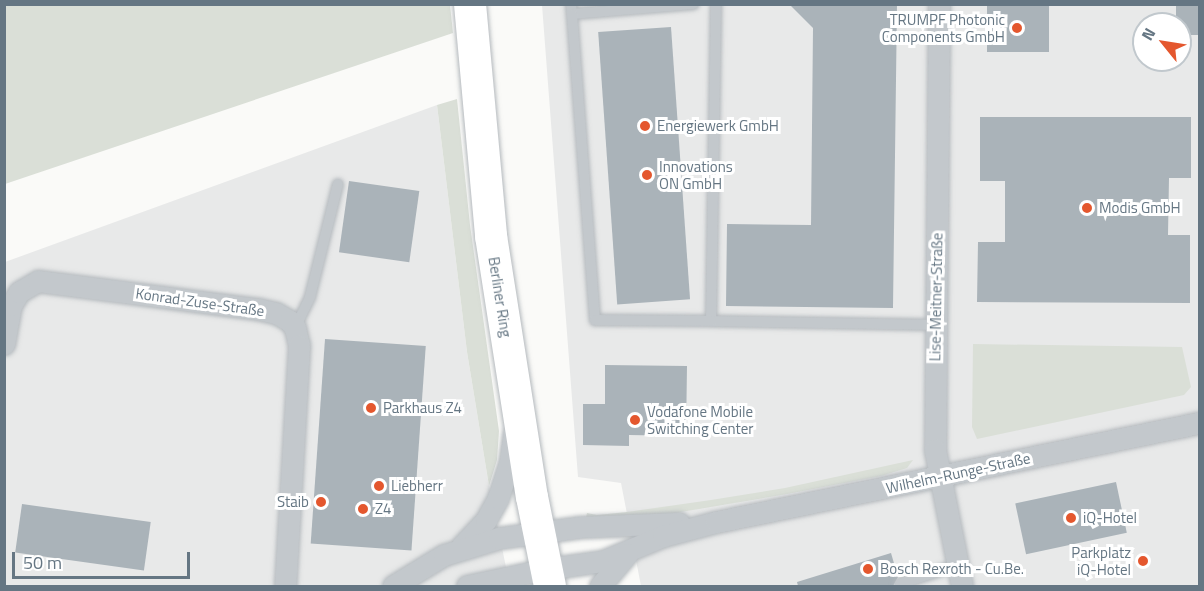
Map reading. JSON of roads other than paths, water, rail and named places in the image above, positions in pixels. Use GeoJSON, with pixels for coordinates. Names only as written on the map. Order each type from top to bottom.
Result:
{"type":"FeatureCollection","features":[{"type":"Feature","properties":{"kind":"main road","name":"Berliner Ring"},"geometry":{"type":"LineString","coordinates":[[470,4],[491,236],[517,406],[548,578]]}},
{"type":"Feature","properties":{"kind":"street","name":"Lise-Meitner-Straße"},"geometry":{"type":"LineString","coordinates":[[939,4],[935,441],[939,477],[962,586]]}},
{"type":"Feature","properties":{"kind":"street","name":"Konrad-Zuse-Straße"},"geometry":{"type":"LineString","coordinates":[[4,344],[11,305],[19,292],[32,284],[45,281],[258,309],[283,317],[295,328]]}},
{"type":"Feature","properties":{"kind":"street"},"geometry":{"type":"LineString","coordinates":[[285,586],[299,356],[295,328]]}},
{"type":"Feature","properties":{"kind":"street"},"geometry":{"type":"LineString","coordinates":[[393,586],[431,562],[458,549],[486,520],[498,498],[510,460],[517,406]]}},
{"type":"Feature","properties":{"kind":"street","name":"Wilhelm-Runge-Straße"},"geometry":{"type":"LineString","coordinates":[[468,586],[548,578],[603,561],[663,536],[716,522],[1200,423]]}},
{"type":"Feature","properties":{"kind":"street","name":"Wilhelm-Runge-Straße"},"geometry":{"type":"LineString","coordinates":[[458,549],[538,531],[716,522]]}},
{"type":"Feature","properties":{"kind":"street","name":"Wilhelm-Runge-Straße"},"geometry":{"type":"LineString","coordinates":[[600,586],[615,565],[634,548]]}},
{"type":"Feature","properties":{"kind":"lane"},"geometry":{"type":"LineString","coordinates":[[694,4],[572,9],[595,320],[936,325]]}},
{"type":"Feature","properties":{"kind":"lane"},"geometry":{"type":"LineString","coordinates":[[711,321],[716,4]]}},
{"type":"Feature","properties":{"kind":"lane"},"geometry":{"type":"LineString","coordinates":[[295,328],[310,297],[338,184]]}},
{"type":"Feature","properties":{"kind":"lane"},"geometry":{"type":"LineString","coordinates":[[900,584],[957,565]]}},
{"type":"Feature","properties":{"kind":"place","name":"TRUMPF Photonic Components GmbH"},"geometry":{"type":"Point","coordinates":[1017,28]}},
{"type":"Feature","properties":{"kind":"place","name":"Energiewerk GmbH"},"geometry":{"type":"Point","coordinates":[645,126]}},
{"type":"Feature","properties":{"kind":"place","name":"Innovations ON GmbH"},"geometry":{"type":"Point","coordinates":[647,175]}},
{"type":"Feature","properties":{"kind":"place","name":"Modis GmbH"},"geometry":{"type":"Point","coordinates":[1087,208]}},
{"type":"Feature","properties":{"kind":"place","name":"Parkhaus Z4"},"geometry":{"type":"Point","coordinates":[371,408]}},
{"type":"Feature","properties":{"kind":"place","name":"Vodafone Mobile Switching Center"},"geometry":{"type":"Point","coordinates":[635,420]}},
{"type":"Feature","properties":{"kind":"place","name":"Liebherr"},"geometry":{"type":"Point","coordinates":[379,486]}},
{"type":"Feature","properties":{"kind":"place","name":"Staib"},"geometry":{"type":"Point","coordinates":[321,502]}},
{"type":"Feature","properties":{"kind":"place","name":"Z4"},"geometry":{"type":"Point","coordinates":[363,509]}},
{"type":"Feature","properties":{"kind":"place","name":"iQ-Hotel"},"geometry":{"type":"Point","coordinates":[1071,518]}},
{"type":"Feature","properties":{"kind":"place","name":"Parkplatz iQ-Hotel"},"geometry":{"type":"Point","coordinates":[1143,561]}},
{"type":"Feature","properties":{"kind":"place","name":"Bosch Rexroth - Cu.Be."},"geometry":{"type":"Point","coordinates":[868,569]}}]}
